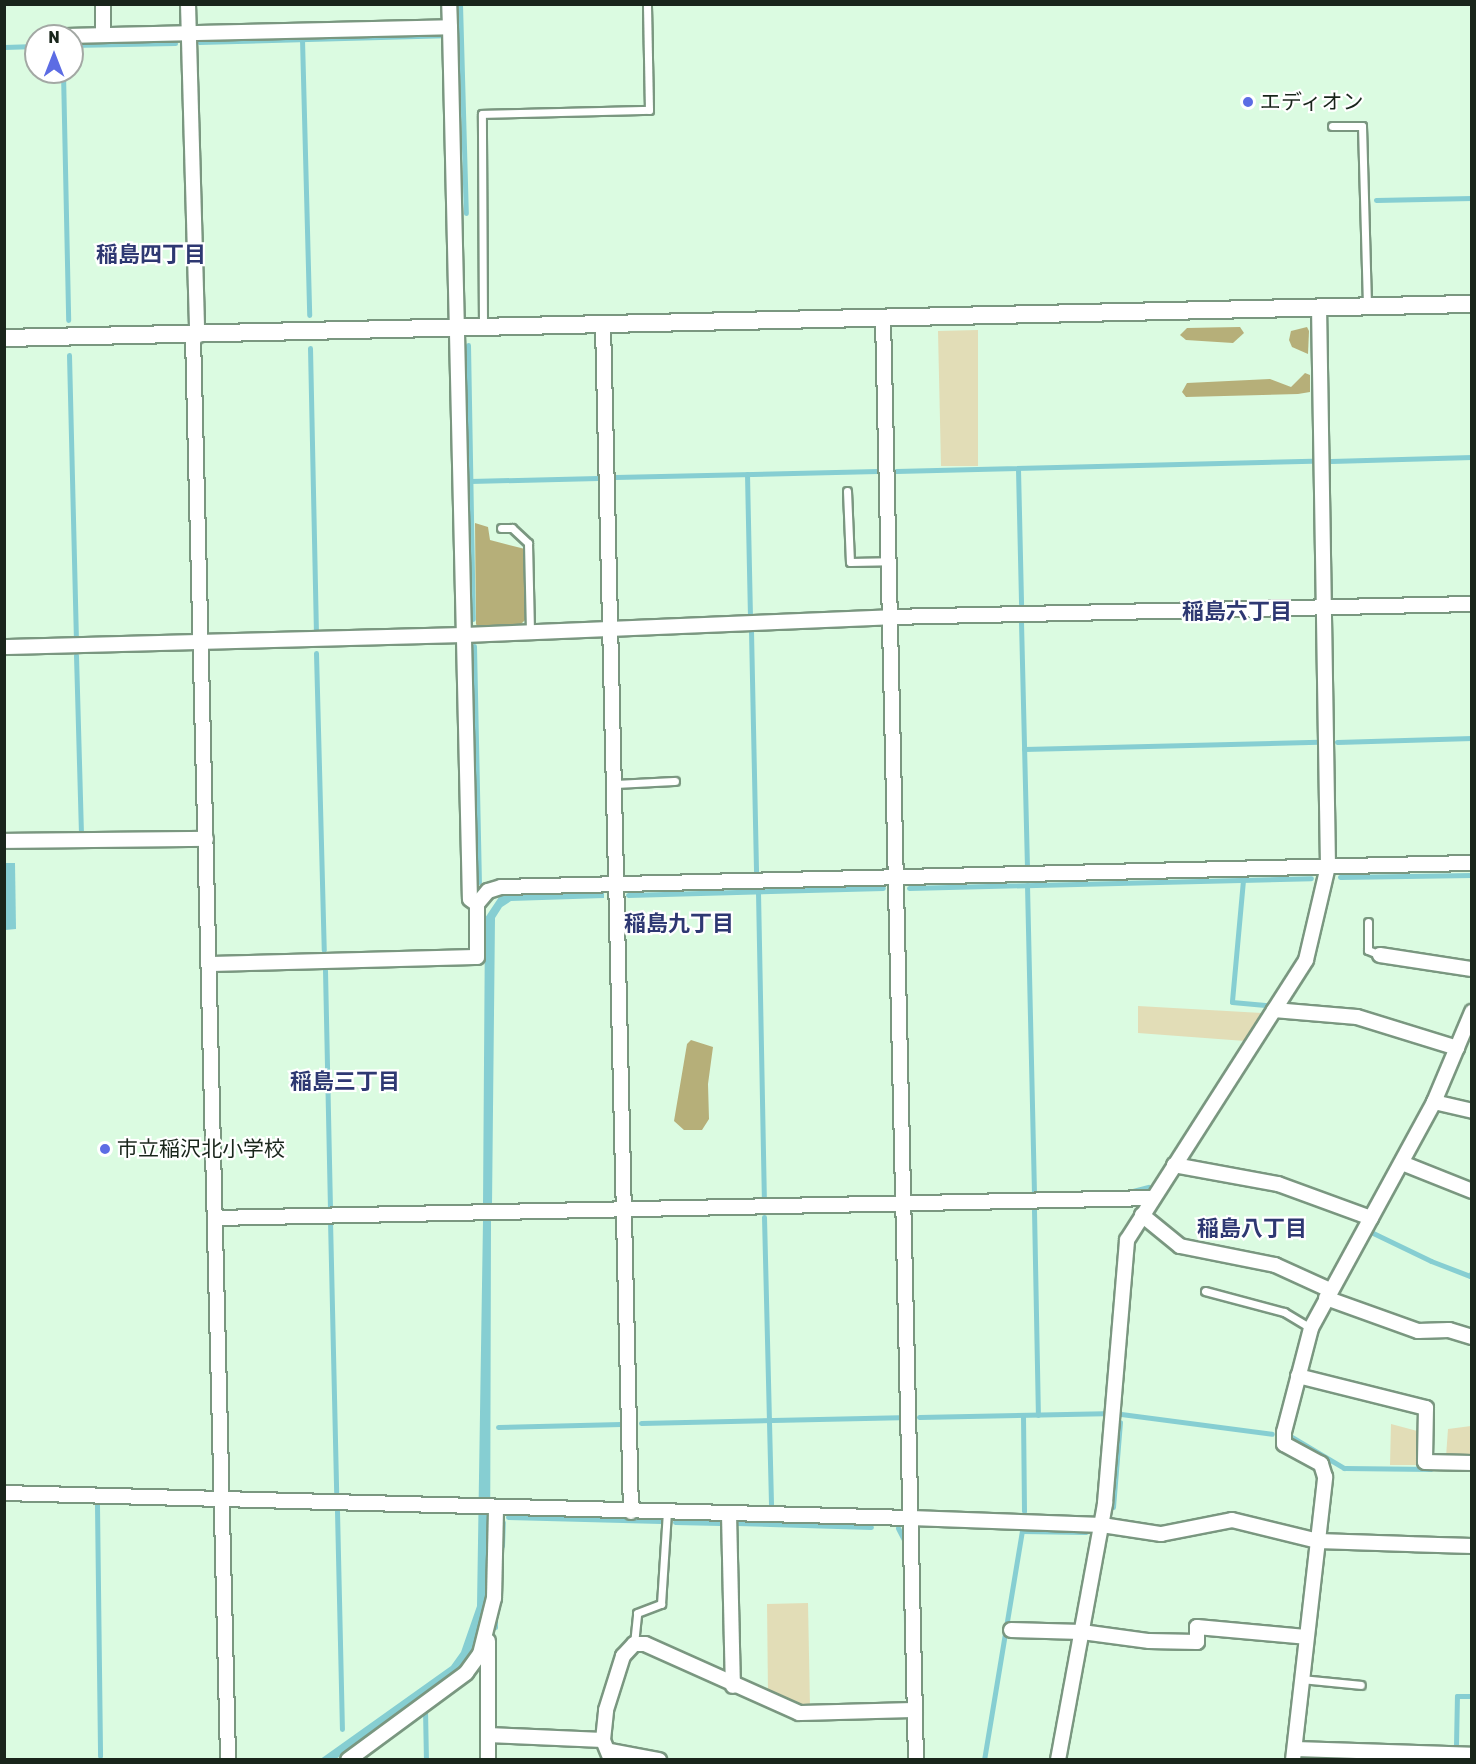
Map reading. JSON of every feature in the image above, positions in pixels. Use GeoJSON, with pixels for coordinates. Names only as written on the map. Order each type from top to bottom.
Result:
{"type":"FeatureCollection","features":[{"type":"Feature","properties":{"kind":"street"},"geometry":{"type":"LineString","coordinates":[[103,4],[103,35]]}},
{"type":"Feature","properties":{"kind":"street"},"geometry":{"type":"LineString","coordinates":[[188,4],[228,1760]]}},
{"type":"Feature","properties":{"kind":"street"},"geometry":{"type":"LineString","coordinates":[[450,4],[466,635],[470,899],[477,904]]}},
{"type":"Feature","properties":{"kind":"street"},"geometry":{"type":"LineString","coordinates":[[84,36],[450,27]]}},
{"type":"Feature","properties":{"kind":"street"},"geometry":{"type":"LineString","coordinates":[[4,338],[195,336],[1472,304]]}},
{"type":"Feature","properties":{"kind":"street"},"geometry":{"type":"LineString","coordinates":[[1058,1760],[1102,1525],[1127,1240],[1306,960],[1328,866],[1318,308]]}},
{"type":"Feature","properties":{"kind":"street"},"geometry":{"type":"LineString","coordinates":[[884,318],[916,1760]]}},
{"type":"Feature","properties":{"kind":"street"},"geometry":{"type":"LineString","coordinates":[[603,326],[609,629],[618,884],[631,1512]]}},
{"type":"Feature","properties":{"kind":"street"},"geometry":{"type":"LineString","coordinates":[[4,647],[530,633],[890,617],[1472,604]]}},
{"type":"Feature","properties":{"kind":"street"},"geometry":{"type":"LineString","coordinates":[[4,841],[206,839]]}},
{"type":"Feature","properties":{"kind":"street"},"geometry":{"type":"LineString","coordinates":[[209,964],[477,957],[477,904],[488,891],[501,887],[1472,863]]}},
{"type":"Feature","properties":{"kind":"street"},"geometry":{"type":"LineString","coordinates":[[1380,955],[1472,969]]}},
{"type":"Feature","properties":{"kind":"street"},"geometry":{"type":"LineString","coordinates":[[1274,1010],[1357,1017],[1457,1048]]}},
{"type":"Feature","properties":{"kind":"street"},"geometry":{"type":"LineString","coordinates":[[1472,1011],[1434,1102],[1311,1328],[1284,1444],[1321,1464],[1325,1477],[1294,1754],[1472,1755]]}},
{"type":"Feature","properties":{"kind":"street"},"geometry":{"type":"LineString","coordinates":[[1434,1102],[1472,1111]]}},
{"type":"Feature","properties":{"kind":"street"},"geometry":{"type":"LineString","coordinates":[[1402,1163],[1472,1191]]}},
{"type":"Feature","properties":{"kind":"street"},"geometry":{"type":"LineString","coordinates":[[1174,1165],[1278,1184],[1371,1218]]}},
{"type":"Feature","properties":{"kind":"street"},"geometry":{"type":"LineString","coordinates":[[215,1218],[1153,1198]]}},
{"type":"Feature","properties":{"kind":"street"},"geometry":{"type":"LineString","coordinates":[[1142,1215],[1180,1246],[1275,1265],[1328,1294],[1418,1330],[1449,1330],[1472,1337]]}},
{"type":"Feature","properties":{"kind":"street"},"geometry":{"type":"LineString","coordinates":[[1298,1376],[1426,1408],[1425,1462],[1472,1462]]}},
{"type":"Feature","properties":{"kind":"street"},"geometry":{"type":"LineString","coordinates":[[4,1493],[477,1508],[911,1518],[1102,1525],[1161,1534],[1232,1520],[1318,1542],[1472,1546]]}},
{"type":"Feature","properties":{"kind":"street"},"geometry":{"type":"LineString","coordinates":[[348,1760],[466,1673],[480,1654],[494,1598],[494,1508]]}},
{"type":"Feature","properties":{"kind":"street"},"geometry":{"type":"LineString","coordinates":[[729,1514],[733,1686]]}},
{"type":"Feature","properties":{"kind":"street"},"geometry":{"type":"LineString","coordinates":[[488,1760],[489,1624]]}},
{"type":"Feature","properties":{"kind":"street"},"geometry":{"type":"LineString","coordinates":[[1011,1630],[1082,1632],[1149,1641],[1197,1642],[1197,1627],[1306,1637]]}},
{"type":"Feature","properties":{"kind":"street"},"geometry":{"type":"LineString","coordinates":[[608,1750],[606,1710],[623,1656],[634,1644],[645,1644],[733,1686],[800,1713],[915,1710]]}},
{"type":"Feature","properties":{"kind":"street"},"geometry":{"type":"LineString","coordinates":[[488,1735],[608,1750],[659,1760]]}},
{"type":"Feature","properties":{"kind":"lane"},"geometry":{"type":"LineString","coordinates":[[483,328],[482,114],[650,110],[647,4]]}},
{"type":"Feature","properties":{"kind":"lane"},"geometry":{"type":"LineString","coordinates":[[1332,126],[1362,126],[1366,307]]}},
{"type":"Feature","properties":{"kind":"lane"},"geometry":{"type":"LineString","coordinates":[[848,491],[850,562],[889,561]]}},
{"type":"Feature","properties":{"kind":"lane"},"geometry":{"type":"LineString","coordinates":[[501,528],[512,528],[528,543],[530,633]]}},
{"type":"Feature","properties":{"kind":"lane"},"geometry":{"type":"LineString","coordinates":[[614,784],[675,781]]}},
{"type":"Feature","properties":{"kind":"lane"},"geometry":{"type":"LineString","coordinates":[[1368,922],[1368,950],[1380,955]]}},
{"type":"Feature","properties":{"kind":"lane"},"geometry":{"type":"LineString","coordinates":[[1205,1291],[1284,1312],[1311,1328]]}},
{"type":"Feature","properties":{"kind":"lane"},"geometry":{"type":"LineString","coordinates":[[634,1644],[640,1610],[655,1609],[661,1604],[667,1512]]}},
{"type":"Feature","properties":{"kind":"lane"},"geometry":{"type":"LineString","coordinates":[[1302,1679],[1361,1685]]}},
{"type":"Feature","properties":{"kind":"shaded area"},"geometry":{"type":"Polygon","coordinates":[[[1240,327],[1244,333],[1233,343],[1186,340],[1180,335],[1187,328],[1240,327]]]}},
{"type":"Feature","properties":{"kind":"shaded area"},"geometry":{"type":"Polygon","coordinates":[[[1307,327],[1309,331],[1308,354],[1292,347],[1289,340],[1291,331],[1307,327]]]}},
{"type":"Feature","properties":{"kind":"shaded area"},"geometry":{"type":"Polygon","coordinates":[[[978,330],[978,466],[941,466],[938,331],[978,330]]]}},
{"type":"Feature","properties":{"kind":"shaded area"},"geometry":{"type":"Polygon","coordinates":[[[1305,373],[1310,375],[1310,392],[1298,394],[1186,397],[1182,392],[1187,383],[1270,379],[1291,387],[1305,373]]]}},
{"type":"Feature","properties":{"kind":"shaded area"},"geometry":{"type":"Polygon","coordinates":[[[475,523],[488,527],[490,540],[525,549],[526,619],[515,630],[479,630],[476,624],[475,523]]]}},
{"type":"Feature","properties":{"kind":"shaded area"},"geometry":{"type":"Polygon","coordinates":[[[1138,1006],[1262,1013],[1263,1016],[1245,1041],[1138,1033],[1138,1006]]]}},
{"type":"Feature","properties":{"kind":"shaded area"},"geometry":{"type":"Polygon","coordinates":[[[691,1040],[713,1047],[708,1084],[709,1119],[702,1130],[684,1130],[674,1121],[687,1044],[691,1040]]]}},
{"type":"Feature","properties":{"kind":"shaded area"},"geometry":{"type":"Polygon","coordinates":[[[1391,1424],[1421,1432],[1420,1465],[1390,1465],[1391,1424]]]}},
{"type":"Feature","properties":{"kind":"shaded area"},"geometry":{"type":"Polygon","coordinates":[[[1471,1426],[1471,1458],[1446,1457],[1448,1429],[1471,1426]]]}},
{"type":"Feature","properties":{"kind":"shaded area"},"geometry":{"type":"Polygon","coordinates":[[[808,1603],[810,1707],[800,1707],[768,1694],[767,1604],[808,1603]]]}},
{"type":"Feature","properties":{"kind":"water"},"geometry":{"type":"Polygon","coordinates":[[[5,863],[15,863],[16,929],[5,930],[5,863]]]}},
{"type":"Feature","properties":{"kind":"water"},"geometry":{"type":"Polygon","coordinates":[[[604,892],[604,898],[511,901],[502,907],[495,918],[492,1206],[483,1206],[485,918],[499,897],[507,894],[604,892]]]}},
{"type":"Feature","properties":{"kind":"water"},"geometry":{"type":"Polygon","coordinates":[[[483,1221],[491,1221],[490,1593],[485,1618],[464,1667],[336,1759],[319,1760],[451,1666],[461,1652],[477,1606],[483,1221]]]}},
{"type":"Feature","properties":{"kind":"waterway"},"geometry":{"type":"LineString","coordinates":[[460,4],[466,213]]}},
{"type":"Feature","properties":{"kind":"waterway"},"geometry":{"type":"LineString","coordinates":[[199,42],[444,35]]}},
{"type":"Feature","properties":{"kind":"waterway"},"geometry":{"type":"LineString","coordinates":[[302,39],[309,315]]}},
{"type":"Feature","properties":{"kind":"waterway"},"geometry":{"type":"LineString","coordinates":[[84,45],[175,43]]}},
{"type":"Feature","properties":{"kind":"waterway"},"geometry":{"type":"LineString","coordinates":[[4,47],[24,46]]}},
{"type":"Feature","properties":{"kind":"waterway"},"geometry":{"type":"LineString","coordinates":[[63,84],[68,320]]}},
{"type":"Feature","properties":{"kind":"waterway"},"geometry":{"type":"LineString","coordinates":[[1376,200],[1472,198]]}},
{"type":"Feature","properties":{"kind":"waterway"},"geometry":{"type":"LineString","coordinates":[[468,345],[473,619]]}},
{"type":"Feature","properties":{"kind":"waterway"},"geometry":{"type":"LineString","coordinates":[[310,348],[316,630]]}},
{"type":"Feature","properties":{"kind":"waterway"},"geometry":{"type":"LineString","coordinates":[[69,355],[76,639]]}},
{"type":"Feature","properties":{"kind":"waterway"},"geometry":{"type":"LineString","coordinates":[[1331,461],[1472,457]]}},
{"type":"Feature","properties":{"kind":"waterway"},"geometry":{"type":"LineString","coordinates":[[896,471],[1312,461]]}},
{"type":"Feature","properties":{"kind":"waterway"},"geometry":{"type":"LineString","coordinates":[[1018,469],[1021,604]]}},
{"type":"Feature","properties":{"kind":"waterway"},"geometry":{"type":"LineString","coordinates":[[615,477],[878,471]]}},
{"type":"Feature","properties":{"kind":"waterway"},"geometry":{"type":"LineString","coordinates":[[747,474],[750,615]]}},
{"type":"Feature","properties":{"kind":"waterway"},"geometry":{"type":"LineString","coordinates":[[470,481],[598,478]]}},
{"type":"Feature","properties":{"kind":"waterway"},"geometry":{"type":"LineString","coordinates":[[1021,622],[1027,868]]}},
{"type":"Feature","properties":{"kind":"waterway"},"geometry":{"type":"LineString","coordinates":[[751,631],[756,872]]}},
{"type":"Feature","properties":{"kind":"waterway"},"geometry":{"type":"LineString","coordinates":[[474,646],[479,882]]}},
{"type":"Feature","properties":{"kind":"waterway"},"geometry":{"type":"LineString","coordinates":[[316,653],[324,950]]}},
{"type":"Feature","properties":{"kind":"waterway"},"geometry":{"type":"LineString","coordinates":[[76,655],[81,832]]}},
{"type":"Feature","properties":{"kind":"waterway"},"geometry":{"type":"LineString","coordinates":[[1337,742],[1472,738]]}},
{"type":"Feature","properties":{"kind":"waterway"},"geometry":{"type":"LineString","coordinates":[[1024,749],[1319,742]]}},
{"type":"Feature","properties":{"kind":"waterway"},"geometry":{"type":"LineString","coordinates":[[1340,877],[1472,875]]}},
{"type":"Feature","properties":{"kind":"waterway"},"geometry":{"type":"LineString","coordinates":[[909,888],[1311,878]]}},
{"type":"Feature","properties":{"kind":"waterway"},"geometry":{"type":"LineString","coordinates":[[1243,880],[1232,1002],[1268,1005]]}},
{"type":"Feature","properties":{"kind":"waterway"},"geometry":{"type":"LineString","coordinates":[[1027,885],[1034,1194],[1039,1194]]}},
{"type":"Feature","properties":{"kind":"waterway"},"geometry":{"type":"LineString","coordinates":[[628,895],[883,888]]}},
{"type":"Feature","properties":{"kind":"waterway"},"geometry":{"type":"LineString","coordinates":[[758,892],[764,1199]]}},
{"type":"Feature","properties":{"kind":"waterway"},"geometry":{"type":"LineString","coordinates":[[325,970],[330,1209]]}},
{"type":"Feature","properties":{"kind":"waterway"},"geometry":{"type":"LineString","coordinates":[[1129,1192],[1148,1187]]}},
{"type":"Feature","properties":{"kind":"waterway"},"geometry":{"type":"LineString","coordinates":[[1034,1210],[1038,1415]]}},
{"type":"Feature","properties":{"kind":"waterway"},"geometry":{"type":"LineString","coordinates":[[764,1217],[771,1507]]}},
{"type":"Feature","properties":{"kind":"waterway"},"geometry":{"type":"LineString","coordinates":[[330,1220],[336,1492]]}},
{"type":"Feature","properties":{"kind":"waterway"},"geometry":{"type":"LineString","coordinates":[[1373,1233],[1431,1261],[1470,1276],[1472,1272]]}},
{"type":"Feature","properties":{"kind":"waterway"},"geometry":{"type":"LineString","coordinates":[[919,1417],[1104,1413]]}},
{"type":"Feature","properties":{"kind":"waterway"},"geometry":{"type":"LineString","coordinates":[[1121,1414],[1272,1434]]}},
{"type":"Feature","properties":{"kind":"waterway"},"geometry":{"type":"LineString","coordinates":[[1023,1415],[1024,1511]]}},
{"type":"Feature","properties":{"kind":"waterway"},"geometry":{"type":"LineString","coordinates":[[641,1423],[899,1417]]}},
{"type":"Feature","properties":{"kind":"waterway"},"geometry":{"type":"LineString","coordinates":[[1113,1507],[1120,1422]]}},
{"type":"Feature","properties":{"kind":"waterway"},"geometry":{"type":"LineString","coordinates":[[498,1427],[621,1424]]}},
{"type":"Feature","properties":{"kind":"waterway"},"geometry":{"type":"LineString","coordinates":[[1290,1436],[1344,1468],[1431,1469]]}},
{"type":"Feature","properties":{"kind":"waterway"},"geometry":{"type":"LineString","coordinates":[[97,1505],[100,1756]]}},
{"type":"Feature","properties":{"kind":"waterway"},"geometry":{"type":"LineString","coordinates":[[337,1511],[342,1729]]}},
{"type":"Feature","properties":{"kind":"waterway"},"geometry":{"type":"LineString","coordinates":[[508,1517],[661,1521]]}},
{"type":"Feature","properties":{"kind":"waterway"},"geometry":{"type":"LineString","coordinates":[[502,1546],[503,1522]]}},
{"type":"Feature","properties":{"kind":"waterway"},"geometry":{"type":"LineString","coordinates":[[675,1522],[720,1523]]}},
{"type":"Feature","properties":{"kind":"waterway"},"geometry":{"type":"LineString","coordinates":[[737,1523],[871,1527]]}},
{"type":"Feature","properties":{"kind":"waterway"},"geometry":{"type":"LineString","coordinates":[[898,1528],[904,1540]]}},
{"type":"Feature","properties":{"kind":"waterway"},"geometry":{"type":"LineString","coordinates":[[984,1760],[1022,1530]]}},
{"type":"Feature","properties":{"kind":"waterway"},"geometry":{"type":"LineString","coordinates":[[1022,1531],[1086,1532]]}},
{"type":"Feature","properties":{"kind":"waterway"},"geometry":{"type":"LineString","coordinates":[[905,1553],[906,1623]]}},
{"type":"Feature","properties":{"kind":"waterway"},"geometry":{"type":"LineString","coordinates":[[495,1621],[495,1627]]}},
{"type":"Feature","properties":{"kind":"waterway"},"geometry":{"type":"LineString","coordinates":[[1456,1746],[1457,1696],[1472,1696]]}},
{"type":"Feature","properties":{"kind":"waterway"},"geometry":{"type":"LineString","coordinates":[[425,1709],[426,1760]]}},
{"type":"Feature","properties":{"kind":"place","name":"エディオン"},"geometry":{"type":"Point","coordinates":[1248,102]}},
{"type":"Feature","properties":{"kind":"place","name":"市立稲沢北小学校"},"geometry":{"type":"Point","coordinates":[105,1149]}},
{"type":"Feature","properties":{"kind":"district","name":"稲島四丁目"},"geometry":{"type":"Point","coordinates":[151,255]}},
{"type":"Feature","properties":{"kind":"district","name":"稲島六丁目"},"geometry":{"type":"Point","coordinates":[1237,612]}},
{"type":"Feature","properties":{"kind":"district","name":"稲島九丁目"},"geometry":{"type":"Point","coordinates":[679,924]}},
{"type":"Feature","properties":{"kind":"district","name":"稲島三丁目"},"geometry":{"type":"Point","coordinates":[345,1082]}},
{"type":"Feature","properties":{"kind":"district","name":"稲島八丁目"},"geometry":{"type":"Point","coordinates":[1252,1229]}}]}
